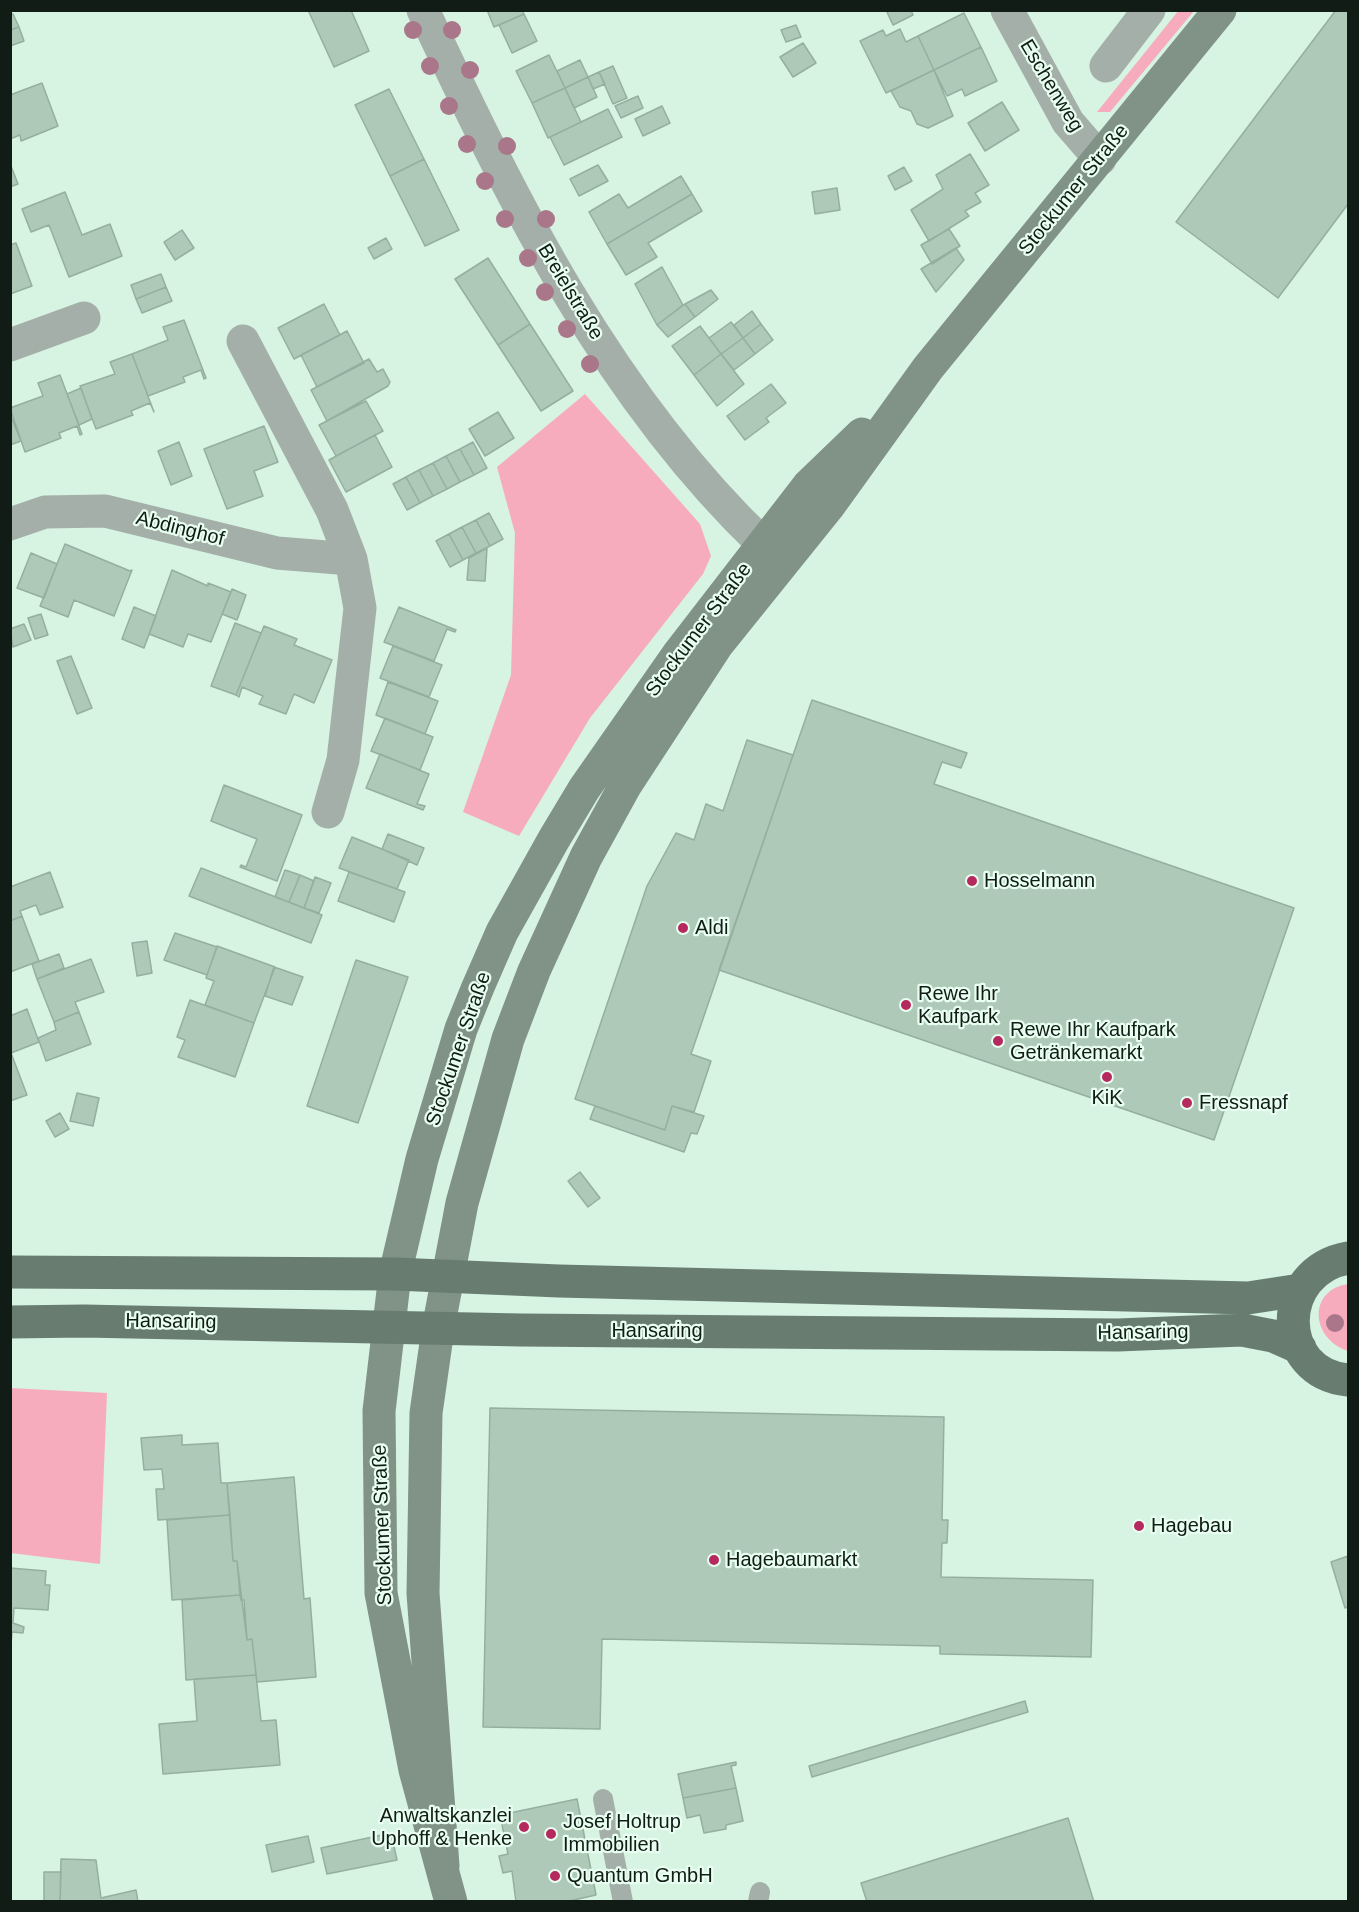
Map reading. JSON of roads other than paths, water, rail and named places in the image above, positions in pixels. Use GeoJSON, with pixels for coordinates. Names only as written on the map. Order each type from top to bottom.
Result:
{"type":"FeatureCollection","features":[{"type":"Feature","properties":{"kind":"main road","name":"Stockumer Straße"},"geometry":{"type":"LineString","coordinates":[[443,1866],[423,1593],[424,1435],[438,1329],[462,1203],[508,1039],[543,952],[586,857],[625,786],[717,645],[828,507],[928,368],[1220,10]]}},
{"type":"Feature","properties":{"kind":"main road","name":"Stockumer Straße"},"geometry":{"type":"LineString","coordinates":[[451,1902],[415,1770],[381,1593],[379,1411],[395,1274],[422,1159],[461,1029],[502,932],[584,789],[679,652],[808,486],[928,368]]}},
{"type":"Feature","properties":{"kind":"main road","name":"Hansaring"},"geometry":{"type":"LineString","coordinates":[[1348,1257],[1318,1269],[1300,1290],[1292,1318],[1300,1348],[1313,1365],[1326,1374],[1348,1380]]}},
{"type":"Feature","properties":{"kind":"main road","name":"Hansaring"},"geometry":{"type":"LineString","coordinates":[[10,1272],[395,1274],[1248,1298],[1300,1290]]}},
{"type":"Feature","properties":{"kind":"main road","name":"Hansaring"},"geometry":{"type":"LineString","coordinates":[[10,1322],[96,1321],[438,1329],[1106,1335],[1242,1330],[1273,1336],[1300,1348]]}},
{"type":"Feature","properties":{"kind":"street","name":"Breielstraße"},"geometry":{"type":"LineString","coordinates":[[423,10],[478,128],[559,279],[647,414],[709,488],[763,544]]}},
{"type":"Feature","properties":{"kind":"street","name":"Eschenweg"},"geometry":{"type":"LineString","coordinates":[[1007,10],[1068,122],[1100,159]]}},
{"type":"Feature","properties":{"kind":"street"},"geometry":{"type":"LineString","coordinates":[[1107,66],[1149,10]]}},
{"type":"Feature","properties":{"kind":"street"},"geometry":{"type":"LineString","coordinates":[[10,345],[84,318]]}},
{"type":"Feature","properties":{"kind":"street"},"geometry":{"type":"LineString","coordinates":[[243,340],[332,510],[351,559],[360,608],[343,760],[328,812]]}},
{"type":"Feature","properties":{"kind":"street","name":"Abdinghof"},"geometry":{"type":"LineString","coordinates":[[10,524],[45,512],[105,511],[277,553],[351,559]]}},
{"type":"Feature","properties":{"kind":"lane"},"geometry":{"type":"LineString","coordinates":[[603,1800],[623,1902]]}},
{"type":"Feature","properties":{"kind":"place","name":"Hosselmann"},"geometry":{"type":"Point","coordinates":[972,881]}},
{"type":"Feature","properties":{"kind":"place","name":"Aldi"},"geometry":{"type":"Point","coordinates":[683,928]}},
{"type":"Feature","properties":{"kind":"place","name":"Rewe Ihr Kaufpark"},"geometry":{"type":"Point","coordinates":[906,1005]}},
{"type":"Feature","properties":{"kind":"place","name":"Rewe Ihr Kaufpark Getränkemarkt"},"geometry":{"type":"Point","coordinates":[998,1041]}},
{"type":"Feature","properties":{"kind":"place","name":"KiK"},"geometry":{"type":"Point","coordinates":[1107,1077]}},
{"type":"Feature","properties":{"kind":"place","name":"Fressnapf"},"geometry":{"type":"Point","coordinates":[1187,1103]}},
{"type":"Feature","properties":{"kind":"place","name":"Hagebau"},"geometry":{"type":"Point","coordinates":[1139,1526]}},
{"type":"Feature","properties":{"kind":"place","name":"Hagebaumarkt"},"geometry":{"type":"Point","coordinates":[714,1560]}},
{"type":"Feature","properties":{"kind":"place","name":"Anwaltskanzlei Uphoff & Henke"},"geometry":{"type":"Point","coordinates":[524,1827]}},
{"type":"Feature","properties":{"kind":"place","name":"Josef Holtrup Immobilien"},"geometry":{"type":"Point","coordinates":[551,1834]}},
{"type":"Feature","properties":{"kind":"place","name":"Quantum GmbH"},"geometry":{"type":"Point","coordinates":[555,1876]}}]}
